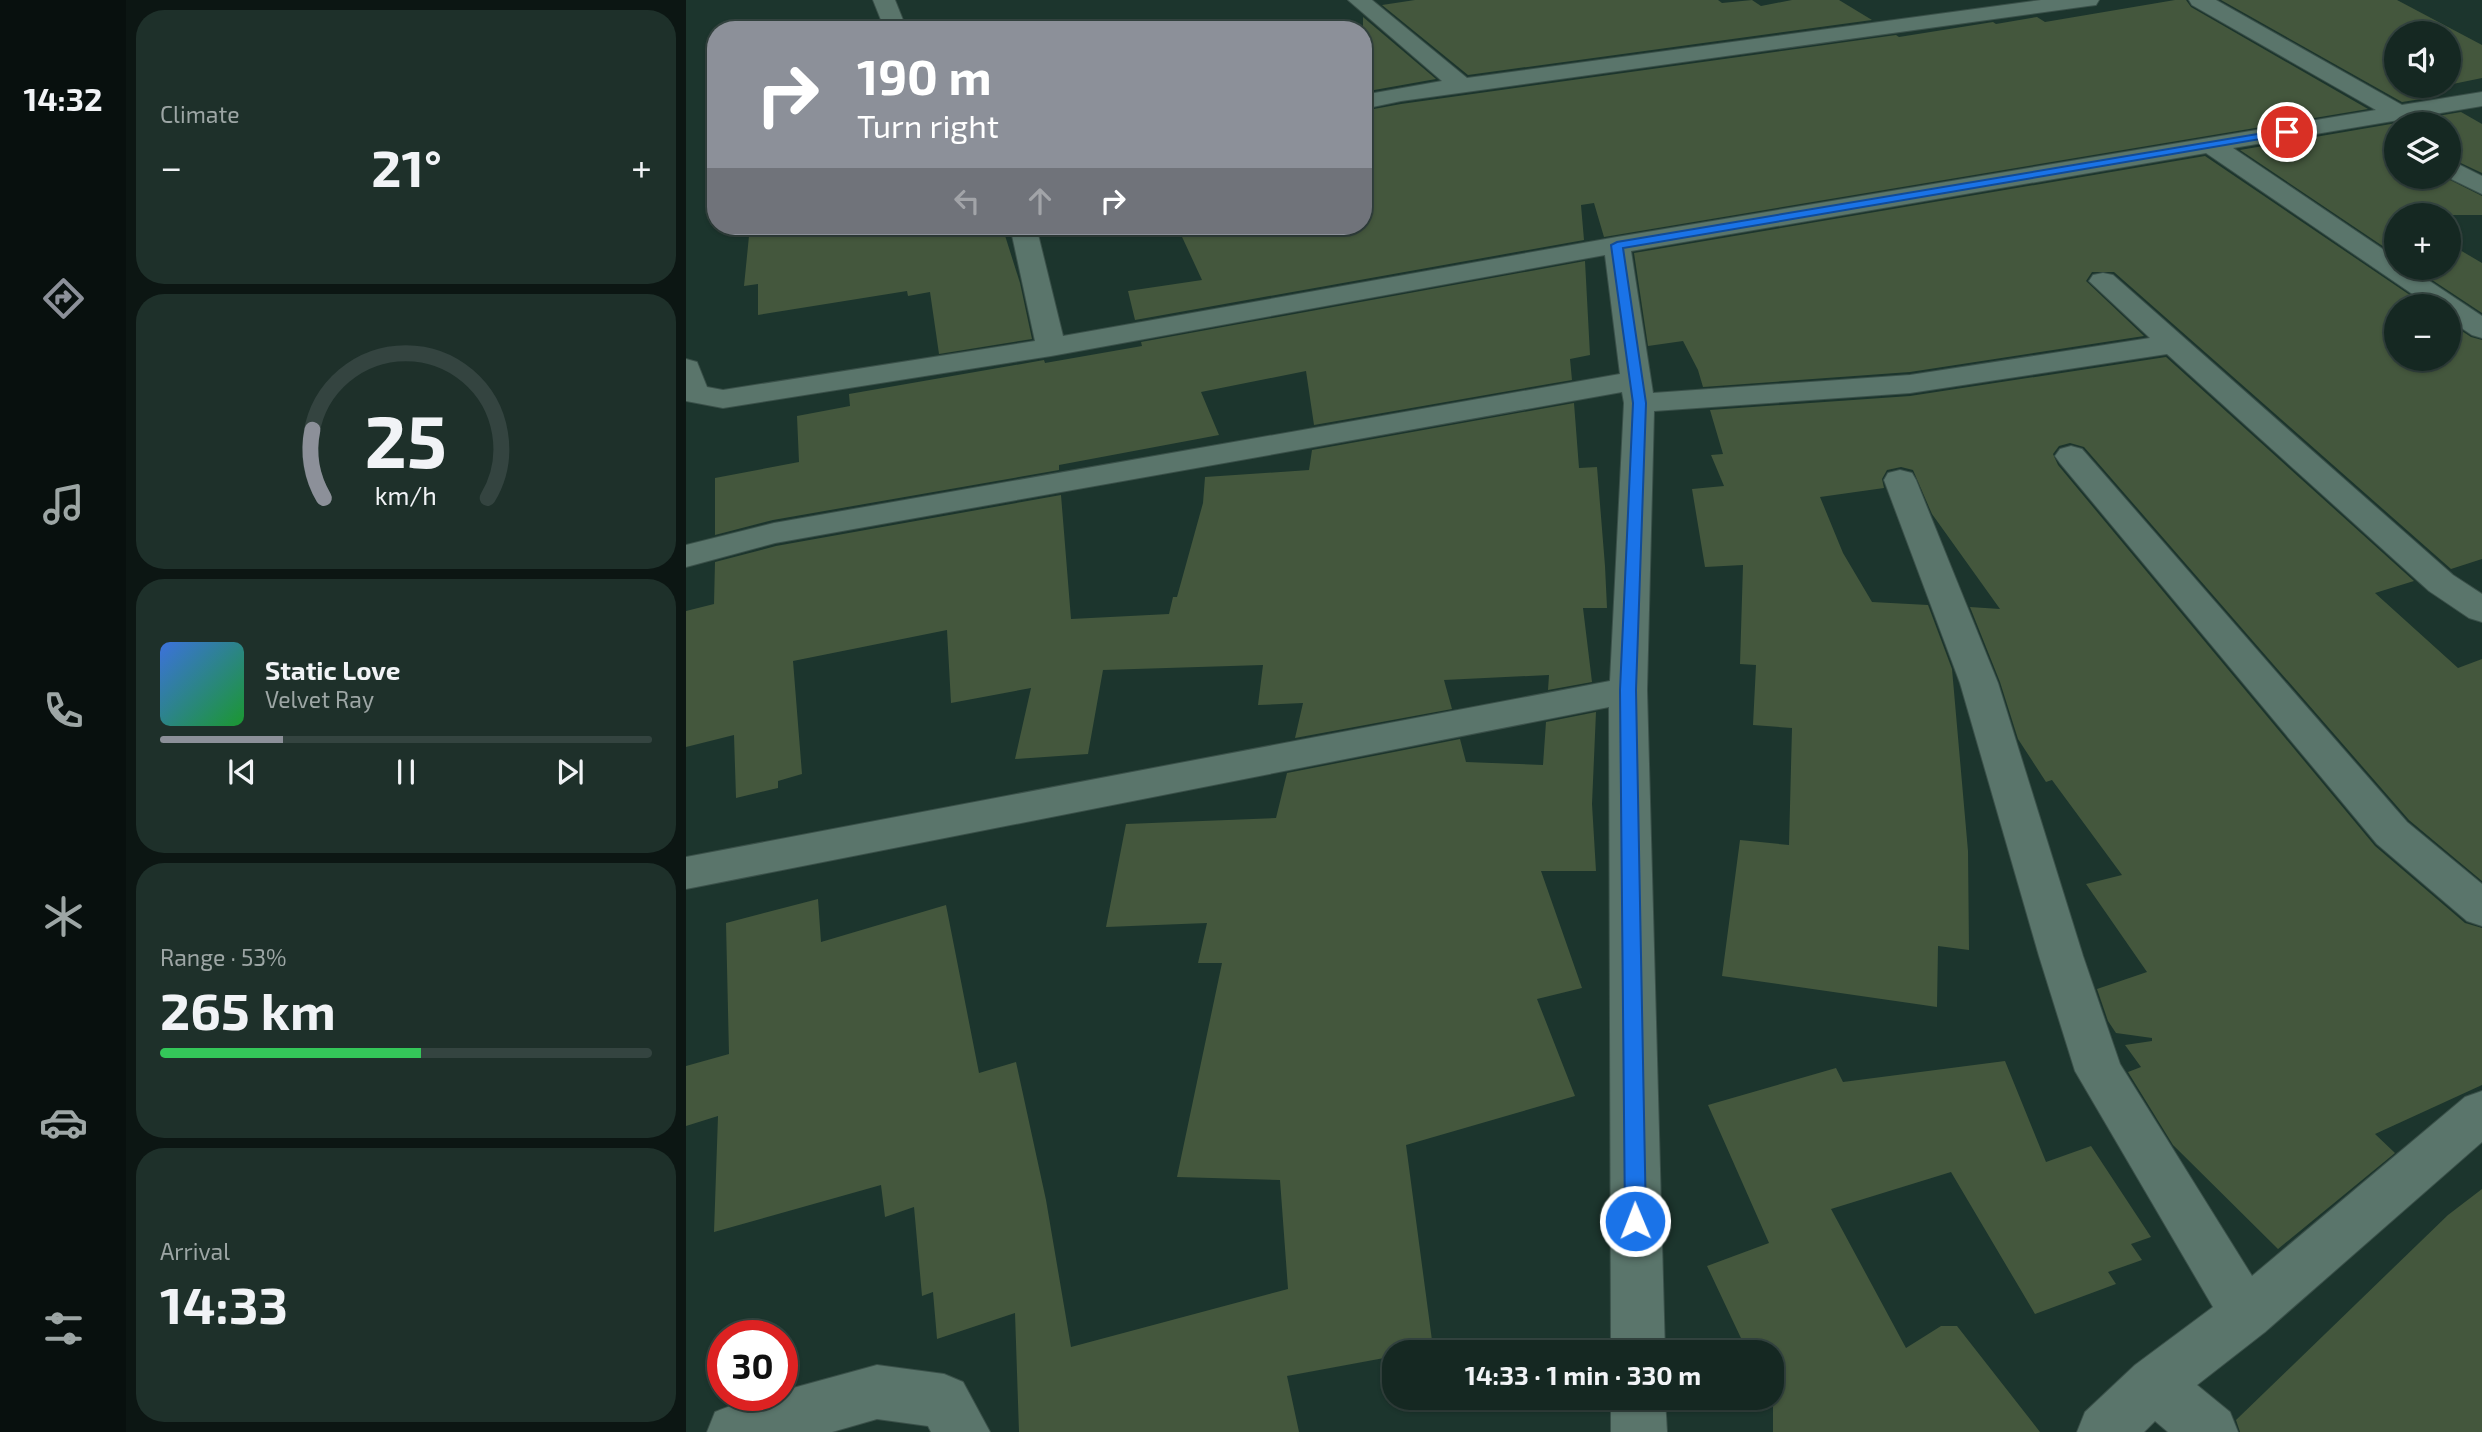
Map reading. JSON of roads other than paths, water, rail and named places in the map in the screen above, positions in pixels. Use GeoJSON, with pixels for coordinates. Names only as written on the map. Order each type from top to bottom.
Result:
{"type":"FeatureCollection","features":[{"type":"Feature","properties":{"kind":"street"},"geometry":{"type":"LineString","coordinates":[[884,0],[892,21]]}},
{"type":"Feature","properties":{"kind":"street"},"geometry":{"type":"LineString","coordinates":[[1359,0],[1462,86]]}},
{"type":"Feature","properties":{"kind":"street"},"geometry":{"type":"LineString","coordinates":[[1372,101],[2088,0]]}},
{"type":"Feature","properties":{"kind":"street"},"geometry":{"type":"LineString","coordinates":[[2200,0],[2384,117]]}},
{"type":"Feature","properties":{"kind":"street"},"geometry":{"type":"LineString","coordinates":[[2439,112],[2482,99]]}},
{"type":"Feature","properties":{"kind":"street"},"geometry":{"type":"LineString","coordinates":[[689,395],[723,399],[1051,347],[1617,245],[2363,119],[2384,123]]}},
{"type":"Feature","properties":{"kind":"street"},"geometry":{"type":"LineString","coordinates":[[2211,145],[2482,329]]}},
{"type":"Feature","properties":{"kind":"street"},"geometry":{"type":"LineString","coordinates":[[2461,174],[2482,186]]}},
{"type":"Feature","properties":{"kind":"street"},"geometry":{"type":"LineString","coordinates":[[1025,235],[1051,347]]}},
{"type":"Feature","properties":{"kind":"street"},"geometry":{"type":"LineString","coordinates":[[1617,245],[1637,392],[1628,690],[1637,1340]]}},
{"type":"Feature","properties":{"kind":"street"},"geometry":{"type":"LineString","coordinates":[[2104,281],[2171,344],[2441,583],[2482,610]]}},
{"type":"Feature","properties":{"kind":"street"},"geometry":{"type":"LineString","coordinates":[[686,556],[774,533],[1637,392],[1910,384],[2171,344]]}},
{"type":"Feature","properties":{"kind":"street"},"geometry":{"type":"LineString","coordinates":[[2071,456],[2392,833],[2482,909]]}},
{"type":"Feature","properties":{"kind":"street"},"geometry":{"type":"LineString","coordinates":[[1900,480],[1979,683],[2061,956],[2099,1071],[2246,1314]]}},
{"type":"Feature","properties":{"kind":"street"},"geometry":{"type":"LineString","coordinates":[[686,873],[1628,690]]}},
{"type":"Feature","properties":{"kind":"street"},"geometry":{"type":"LineString","coordinates":[[2105,1432],[2154,1384],[2246,1314],[2482,1112]]}},
{"type":"Feature","properties":{"kind":"street"},"geometry":{"type":"LineString","coordinates":[[2154,1384],[2210,1432]]}},
{"type":"Feature","properties":{"kind":"street"},"geometry":{"type":"LineString","coordinates":[[734,1432],[877,1392],[944,1401],[962,1432]]}},
{"type":"Feature","properties":{"kind":"street"},"geometry":{"type":"LineString","coordinates":[[1638,1410],[1639,1432]]}}]}
